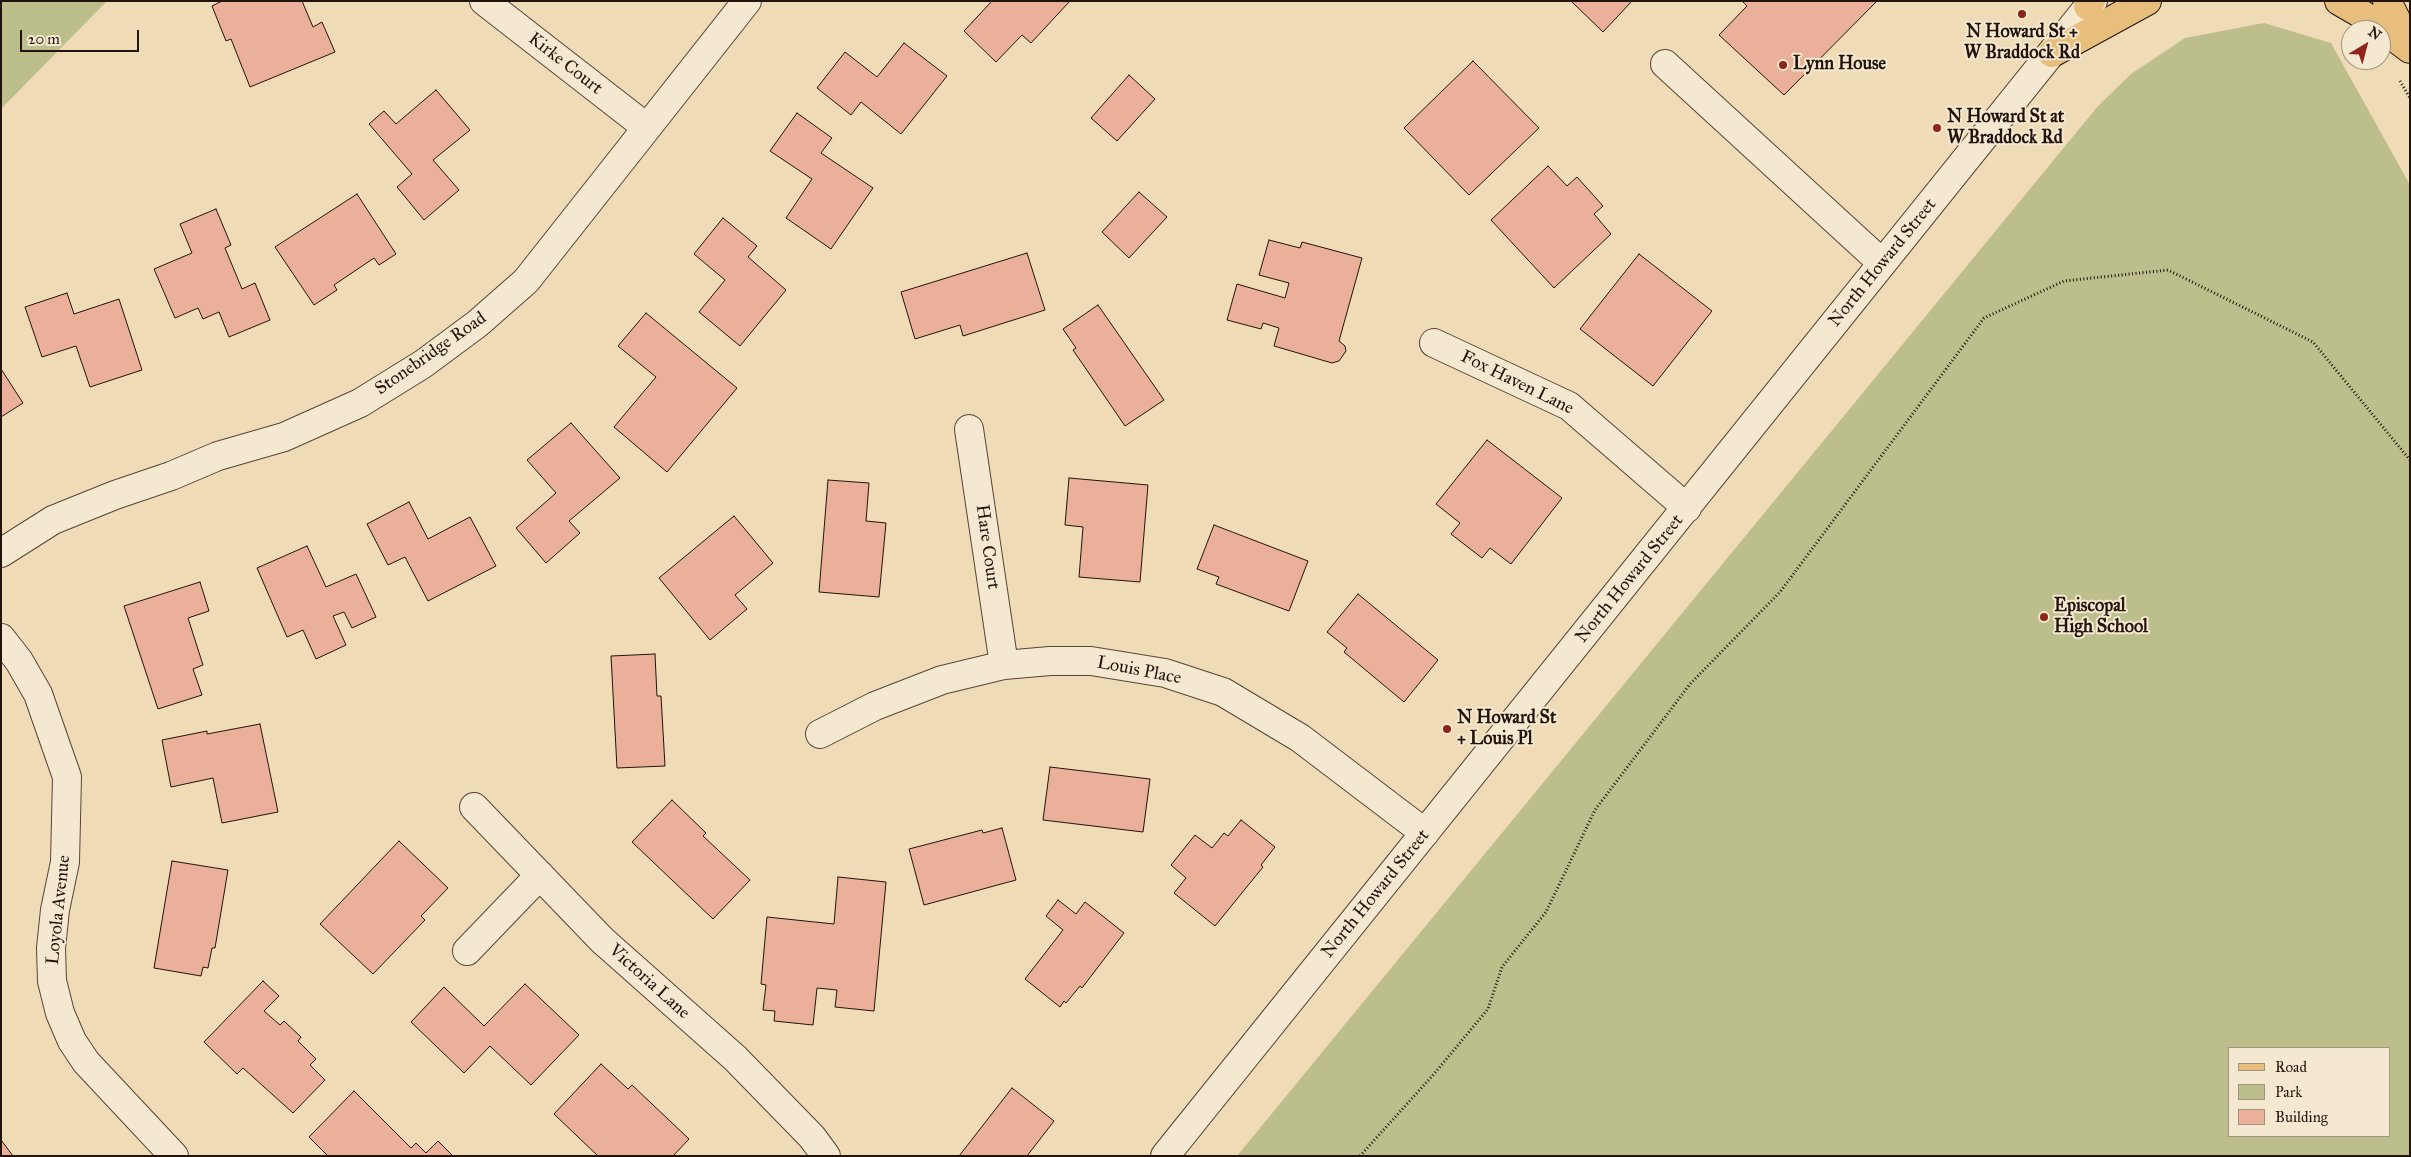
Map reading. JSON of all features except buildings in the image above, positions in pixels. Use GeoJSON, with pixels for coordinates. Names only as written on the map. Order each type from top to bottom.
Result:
{"type":"FeatureCollection","features":[{"type":"Feature","properties":{"kind":"main road"},"geometry":{"type":"LineString","coordinates":[[2052,53],[2147,1]]}},
{"type":"Feature","properties":{"kind":"main road"},"geometry":{"type":"LineString","coordinates":[[2340,1],[2410,47]]}},
{"type":"Feature","properties":{"kind":"main road"},"geometry":{"type":"LineString","coordinates":[[2387,1],[2410,47]]}},
{"type":"Feature","properties":{"kind":"street","name":"Kirke Court"},"geometry":{"type":"LineString","coordinates":[[484,1],[646,127]]}},
{"type":"Feature","properties":{"kind":"street","name":"Stonebridge Road"},"geometry":{"type":"LineString","coordinates":[[1,553],[54,520],[115,495],[171,476],[218,456],[284,437],[360,403],[423,364],[477,324],[526,281],[595,196],[646,127],[748,1]]}},
{"type":"Feature","properties":{"kind":"street","name":"North Howard Street"},"geometry":{"type":"LineString","coordinates":[[1165,1156],[2091,3]]}},
{"type":"Feature","properties":{"kind":"street"},"geometry":{"type":"LineString","coordinates":[[1665,64],[1882,263]]}},
{"type":"Feature","properties":{"kind":"street","name":"Fox Haven Lane"},"geometry":{"type":"LineString","coordinates":[[1434,343],[1569,406],[1687,508]]}},
{"type":"Feature","properties":{"kind":"street","name":"Hare Court"},"geometry":{"type":"LineString","coordinates":[[969,429],[1004,665]]}},
{"type":"Feature","properties":{"kind":"street","name":"Loyola Avenue"},"geometry":{"type":"LineString","coordinates":[[1,638],[20,661],[38,694],[67,777],[65,862],[55,910],[51,948],[52,981],[60,1013],[72,1041],[86,1062],[174,1156]]}},
{"type":"Feature","properties":{"kind":"street","name":"Louis Place"},"geometry":{"type":"LineString","coordinates":[[820,734],[875,706],[942,680],[1004,665],[1050,661],[1091,661],[1165,673],[1223,692],[1300,738],[1425,833]]}},
{"type":"Feature","properties":{"kind":"street","name":"Victoria Lane"},"geometry":{"type":"LineString","coordinates":[[474,807],[602,940],[734,1058],[812,1138],[826,1156]]}},
{"type":"Feature","properties":{"kind":"street"},"geometry":{"type":"LineString","coordinates":[[467,951],[540,875]]}},
{"type":"Feature","properties":{"kind":"path"},"geometry":{"type":"LineString","coordinates":[[1360,1156],[1434,1074],[1488,1008],[1502,967],[1546,912],[1595,810],[1690,684],[1780,592],[1984,318],[2064,281],[2168,270],[2313,342],[2410,460]]}},
{"type":"Feature","properties":{"kind":"green space"},"geometry":{"type":"Polygon","coordinates":[[[1,1],[107,1],[1,109],[1,1]]]}},
{"type":"Feature","properties":{"kind":"green space","name":"Episcopal High School"},"geometry":{"type":"Polygon","coordinates":[[[2264,23],[2331,43],[2341,61],[2341,70],[2346,70],[2410,185],[2410,1156],[1237,1156],[2098,106],[2131,74],[2185,38],[2264,23]]]}},
{"type":"Feature","properties":{"kind":"place","name":"N Howard St + W Braddock Rd"},"geometry":{"type":"Point","coordinates":[2022,14]}},
{"type":"Feature","properties":{"kind":"place","name":"Lynn House"},"geometry":{"type":"Point","coordinates":[1783,65]}},
{"type":"Feature","properties":{"kind":"place","name":"N Howard St at W Braddock Rd"},"geometry":{"type":"Point","coordinates":[1937,128]}},
{"type":"Feature","properties":{"kind":"place","name":"Episcopal High School"},"geometry":{"type":"Point","coordinates":[2044,617]}},
{"type":"Feature","properties":{"kind":"place","name":"N Howard St + Louis Pl"},"geometry":{"type":"Point","coordinates":[1447,729]}}]}
